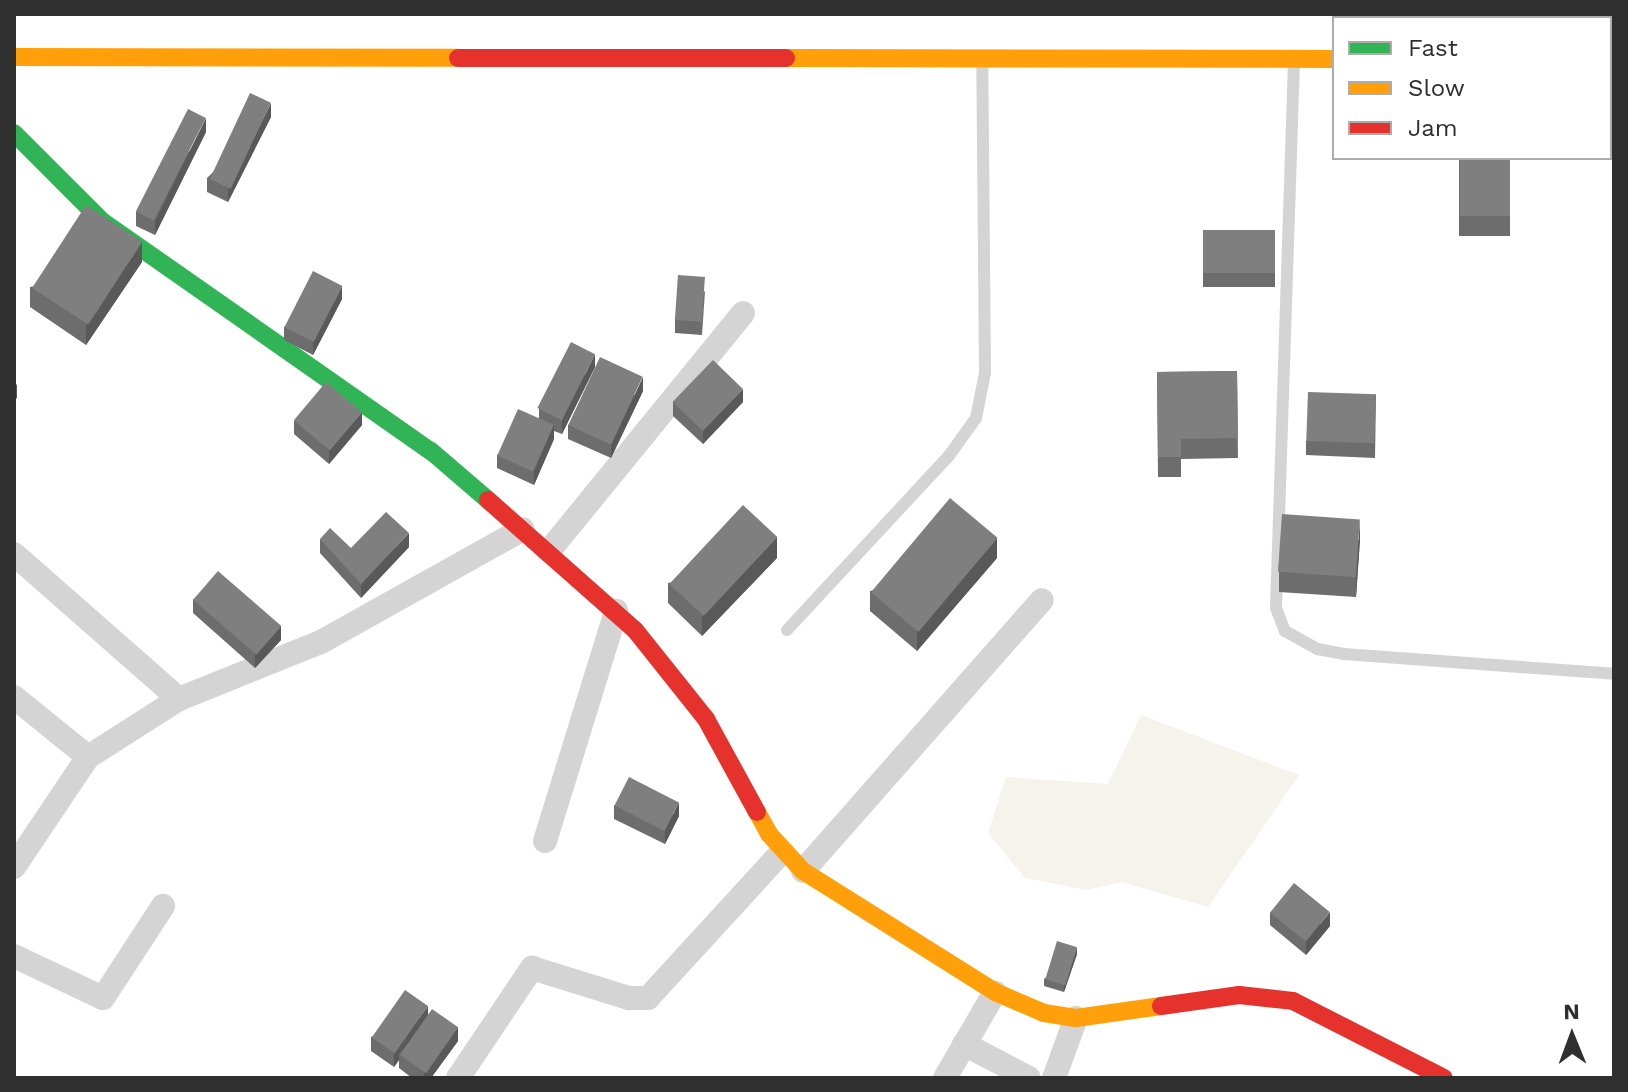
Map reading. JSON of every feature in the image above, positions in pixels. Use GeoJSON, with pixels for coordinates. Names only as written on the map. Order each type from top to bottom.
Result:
{"type":"FeatureCollection","features":[{"type":"Feature","properties":{"kind":"street"},"geometry":{"type":"LineString","coordinates":[[14,57],[474,54],[982,60],[1332,59]]}},
{"type":"Feature","properties":{"kind":"street"},"geometry":{"type":"LineString","coordinates":[[14,133],[102,221],[431,451],[616,611],[706,719],[781,853],[803,871],[995,992],[1044,1013],[1076,1018],[1239,995],[1270,997],[1293,1001],[1444,1078]]}},
{"type":"Feature","properties":{"kind":"street"},"geometry":{"type":"LineString","coordinates":[[549,551],[743,313]]}},
{"type":"Feature","properties":{"kind":"street"},"geometry":{"type":"LineString","coordinates":[[14,867],[88,757],[179,699],[321,642],[523,529]]}},
{"type":"Feature","properties":{"kind":"street"},"geometry":{"type":"LineString","coordinates":[[14,554],[179,699]]}},
{"type":"Feature","properties":{"kind":"street"},"geometry":{"type":"LineString","coordinates":[[803,871],[1042,600]]}},
{"type":"Feature","properties":{"kind":"street"},"geometry":{"type":"LineString","coordinates":[[545,841],[616,611]]}},
{"type":"Feature","properties":{"kind":"street"},"geometry":{"type":"LineString","coordinates":[[14,697],[88,757]]}},
{"type":"Feature","properties":{"kind":"street"},"geometry":{"type":"LineString","coordinates":[[458,1078],[532,968],[629,998],[648,998],[781,853]]}},
{"type":"Feature","properties":{"kind":"street"},"geometry":{"type":"LineString","coordinates":[[14,956],[103,998],[163,906]]}},
{"type":"Feature","properties":{"kind":"street"},"geometry":{"type":"LineString","coordinates":[[945,1078],[995,992]]}},
{"type":"Feature","properties":{"kind":"street"},"geometry":{"type":"LineString","coordinates":[[1054,1078],[1076,1018]]}},
{"type":"Feature","properties":{"kind":"street"},"geometry":{"type":"LineString","coordinates":[[964,1044],[1029,1078]]}},
{"type":"Feature","properties":{"kind":"lane"},"geometry":{"type":"LineString","coordinates":[[1294,58],[1276,593],[1285,631],[1318,649],[1344,654],[1614,674]]}},
{"type":"Feature","properties":{"kind":"lane"},"geometry":{"type":"LineString","coordinates":[[787,630],[948,457],[979,409],[985,373],[982,60]]}},
{"type":"Feature","properties":{"kind":"shaded area"},"geometry":{"type":"Polygon","coordinates":[[[1141,715],[1299,775],[1208,907],[1122,882],[1087,890],[1025,878],[988,833],[1006,777],[1108,784],[1141,715]]]}},
{"type":"Feature","properties":{"kind":"building"},"geometry":{"type":"Polygon","coordinates":[[[250,93],[271,103],[231,189],[210,179],[250,93]]]}},
{"type":"Feature","properties":{"kind":"building"},"geometry":{"type":"Polygon","coordinates":[[[188,109],[206,118],[154,221],[136,211],[188,109]]]}},
{"type":"Feature","properties":{"kind":"building"},"geometry":{"type":"Polygon","coordinates":[[[1460,160],[1510,160],[1510,216],[1460,216],[1460,160]]]}},
{"type":"Feature","properties":{"kind":"building"},"geometry":{"type":"Polygon","coordinates":[[[86,205],[142,241],[88,325],[32,288],[86,205]]]}},
{"type":"Feature","properties":{"kind":"building"},"geometry":{"type":"Polygon","coordinates":[[[1203,230],[1275,230],[1275,273],[1203,273],[1203,230]]]}},
{"type":"Feature","properties":{"kind":"building"},"geometry":{"type":"Polygon","coordinates":[[[313,271],[342,286],[314,342],[284,327],[313,271]]]}},
{"type":"Feature","properties":{"kind":"building"},"geometry":{"type":"Polygon","coordinates":[[[678,275],[705,277],[702,322],[675,320],[678,275]]]}},
{"type":"Feature","properties":{"kind":"building"},"geometry":{"type":"Polygon","coordinates":[[[571,342],[595,354],[561,420],[537,408],[571,342]]]}},
{"type":"Feature","properties":{"kind":"building"},"geometry":{"type":"Polygon","coordinates":[[[600,357],[643,377],[611,445],[568,425],[600,357]]]}},
{"type":"Feature","properties":{"kind":"building"},"geometry":{"type":"Polygon","coordinates":[[[713,360],[743,389],[703,431],[673,402],[713,360]]]}},
{"type":"Feature","properties":{"kind":"building"},"geometry":{"type":"Polygon","coordinates":[[[1237,371],[1238,438],[1181,439],[1181,457],[1158,457],[1157,372],[1237,371]]]}},
{"type":"Feature","properties":{"kind":"building"},"geometry":{"type":"Polygon","coordinates":[[[326,382],[362,412],[330,451],[294,420],[326,382]]]}},
{"type":"Feature","properties":{"kind":"building"},"geometry":{"type":"Polygon","coordinates":[[[1308,392],[1376,394],[1374,443],[1306,441],[1308,392]]]}},
{"type":"Feature","properties":{"kind":"building"},"geometry":{"type":"Polygon","coordinates":[[[518,409],[554,425],[533,471],[497,456],[518,409]]]}},
{"type":"Feature","properties":{"kind":"building"},"geometry":{"type":"Polygon","coordinates":[[[950,498],[997,538],[918,632],[871,592],[950,498]]]}},
{"type":"Feature","properties":{"kind":"building"},"geometry":{"type":"Polygon","coordinates":[[[743,505],[777,537],[704,616],[669,584],[743,505]]]}},
{"type":"Feature","properties":{"kind":"building"},"geometry":{"type":"Polygon","coordinates":[[[386,512],[409,533],[361,584],[320,539],[330,528],[351,548],[386,512]]]}},
{"type":"Feature","properties":{"kind":"building"},"geometry":{"type":"Polygon","coordinates":[[[1282,514],[1360,519],[1356,577],[1278,572],[1282,514]]]}},
{"type":"Feature","properties":{"kind":"building"},"geometry":{"type":"Polygon","coordinates":[[[218,571],[281,626],[256,655],[193,600],[218,571]]]}},
{"type":"Feature","properties":{"kind":"building"},"geometry":{"type":"Polygon","coordinates":[[[629,777],[679,802],[664,831],[614,806],[629,777]]]}},
{"type":"Feature","properties":{"kind":"building"},"geometry":{"type":"Polygon","coordinates":[[[1294,883],[1330,912],[1306,941],[1270,913],[1294,883]]]}},
{"type":"Feature","properties":{"kind":"building"},"geometry":{"type":"Polygon","coordinates":[[[1057,941],[1077,947],[1065,985],[1045,979],[1057,941]]]}},
{"type":"Feature","properties":{"kind":"building"},"geometry":{"type":"Polygon","coordinates":[[[405,990],[428,1006],[395,1054],[372,1038],[405,990]]]}},
{"type":"Feature","properties":{"kind":"building"},"geometry":{"type":"Polygon","coordinates":[[[432,1009],[458,1027],[426,1073],[400,1055],[432,1009]]]}},
{"type":"Feature","properties":{"kind":"traffic: fast"},"geometry":{"type":"LineString","coordinates":[[14,133],[102,221],[431,451],[488,500]]}},
{"type":"Feature","properties":{"kind":"traffic: slow"},"geometry":{"type":"LineString","coordinates":[[14,57],[458,58]]}},
{"type":"Feature","properties":{"kind":"traffic: slow"},"geometry":{"type":"LineString","coordinates":[[786,58],[1332,59]]}},
{"type":"Feature","properties":{"kind":"traffic: slow"},"geometry":{"type":"LineString","coordinates":[[757,812],[769,834],[803,871],[995,992],[1044,1013],[1076,1018],[1161,1006]]}},
{"type":"Feature","properties":{"kind":"traffic: jam"},"geometry":{"type":"LineString","coordinates":[[458,58],[786,58]]}},
{"type":"Feature","properties":{"kind":"traffic: jam"},"geometry":{"type":"LineString","coordinates":[[488,500],[635,630],[706,719],[757,812]]}},
{"type":"Feature","properties":{"kind":"traffic: jam"},"geometry":{"type":"LineString","coordinates":[[1161,1006],[1239,995],[1293,1001],[1444,1078]]}}]}
